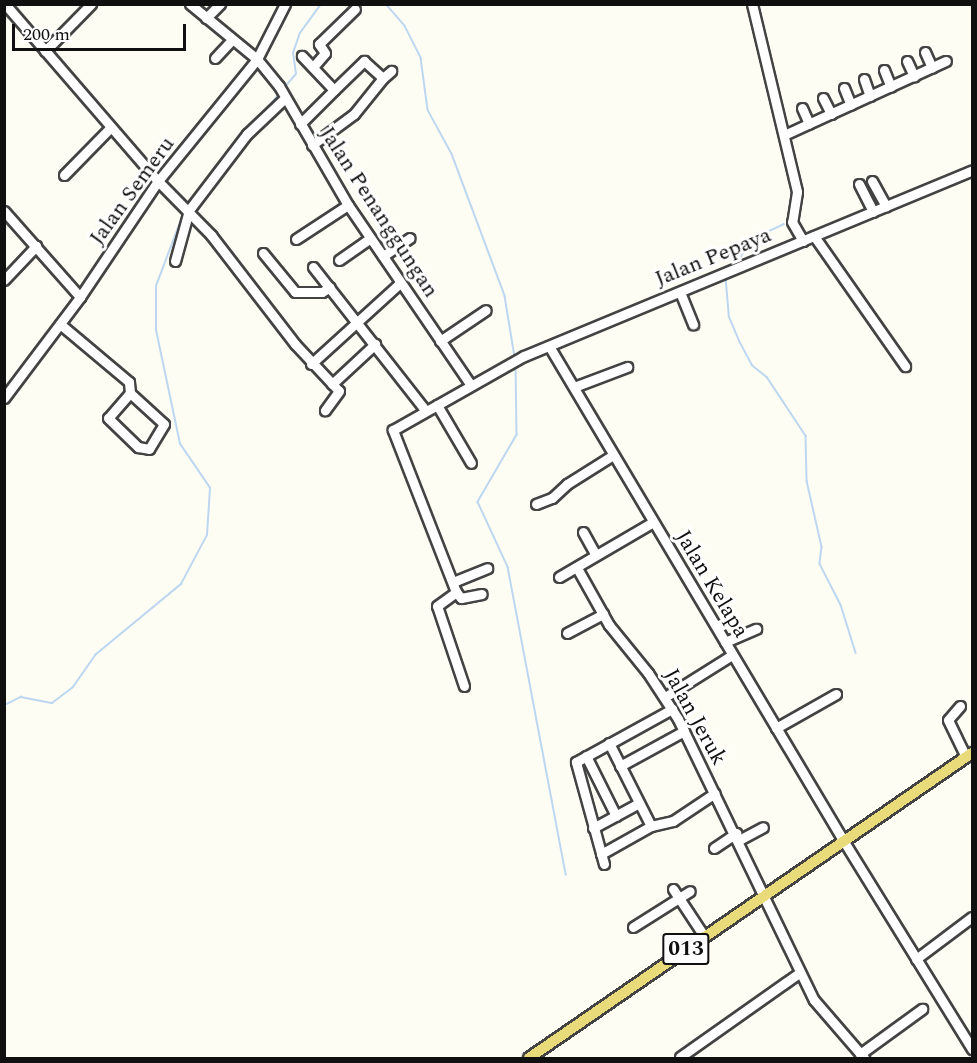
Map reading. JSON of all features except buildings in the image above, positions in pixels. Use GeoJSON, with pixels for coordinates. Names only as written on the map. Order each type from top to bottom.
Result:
{"type":"FeatureCollection","features":[{"type":"Feature","properties":{"kind":"main road","name":"013"},"geometry":{"type":"LineString","coordinates":[[529,1059],[969,755]]}},
{"type":"Feature","properties":{"kind":"street"},"geometry":{"type":"LineString","coordinates":[[5,4],[158,181],[187,208],[312,364],[340,394],[325,410]]}},
{"type":"Feature","properties":{"kind":"street"},"geometry":{"type":"LineString","coordinates":[[45,51],[91,4]]}},
{"type":"Feature","properties":{"kind":"street","name":"Jalan Penanggungan"},"geometry":{"type":"LineString","coordinates":[[190,4],[257,59],[279,86],[348,205],[470,384]]}},
{"type":"Feature","properties":{"kind":"street"},"geometry":{"type":"LineString","coordinates":[[206,18],[220,4]]}},
{"type":"Feature","properties":{"kind":"street","name":"Jalan Semeru"},"geometry":{"type":"LineString","coordinates":[[4,398],[80,297],[158,181],[257,59],[285,4]]}},
{"type":"Feature","properties":{"kind":"street"},"geometry":{"type":"LineString","coordinates":[[752,4],[797,194],[792,222],[803,241]]}},
{"type":"Feature","properties":{"kind":"street"},"geometry":{"type":"LineString","coordinates":[[313,67],[326,53],[319,44],[355,9]]}},
{"type":"Feature","properties":{"kind":"street"},"geometry":{"type":"LineString","coordinates":[[215,58],[232,40]]}},
{"type":"Feature","properties":{"kind":"street"},"geometry":{"type":"LineString","coordinates":[[925,52],[932,68]]}},
{"type":"Feature","properties":{"kind":"street"},"geometry":{"type":"LineString","coordinates":[[303,56],[334,90]]}},
{"type":"Feature","properties":{"kind":"street"},"geometry":{"type":"LineString","coordinates":[[300,124],[366,61],[387,74],[354,114],[312,145]]}},
{"type":"Feature","properties":{"kind":"street"},"geometry":{"type":"LineString","coordinates":[[907,61],[914,76]]}},
{"type":"Feature","properties":{"kind":"street"},"geometry":{"type":"LineString","coordinates":[[784,135],[946,61]]}},
{"type":"Feature","properties":{"kind":"street"},"geometry":{"type":"LineString","coordinates":[[884,70],[891,87]]}},
{"type":"Feature","properties":{"kind":"street"},"geometry":{"type":"LineString","coordinates":[[864,79],[870,96]]}},
{"type":"Feature","properties":{"kind":"street"},"geometry":{"type":"LineString","coordinates":[[844,88],[851,105]]}},
{"type":"Feature","properties":{"kind":"street"},"geometry":{"type":"LineString","coordinates":[[175,261],[187,208],[247,134],[285,96]]}},
{"type":"Feature","properties":{"kind":"street"},"geometry":{"type":"LineString","coordinates":[[823,98],[831,114]]}},
{"type":"Feature","properties":{"kind":"street"},"geometry":{"type":"LineString","coordinates":[[802,108],[809,124]]}},
{"type":"Feature","properties":{"kind":"street"},"geometry":{"type":"LineString","coordinates":[[64,175],[111,127]]}},
{"type":"Feature","properties":{"kind":"street","name":"Jalan Pepaya"},"geometry":{"type":"LineString","coordinates":[[453,582],[430,517],[392,432],[470,384],[524,356],[873,212],[947,175],[972,170]]}},
{"type":"Feature","properties":{"kind":"street"},"geometry":{"type":"LineString","coordinates":[[872,182],[886,206]]}},
{"type":"Feature","properties":{"kind":"street"},"geometry":{"type":"LineString","coordinates":[[859,184],[873,212]]}},
{"type":"Feature","properties":{"kind":"street"},"geometry":{"type":"LineString","coordinates":[[296,239],[348,205]]}},
{"type":"Feature","properties":{"kind":"street"},"geometry":{"type":"LineString","coordinates":[[4,211],[80,297]]}},
{"type":"Feature","properties":{"kind":"street"},"geometry":{"type":"LineString","coordinates":[[814,236],[905,366]]}},
{"type":"Feature","properties":{"kind":"street"},"geometry":{"type":"LineString","coordinates":[[339,260],[370,238]]}},
{"type":"Feature","properties":{"kind":"street"},"geometry":{"type":"LineString","coordinates":[[382,256],[410,238]]}},
{"type":"Feature","properties":{"kind":"street"},"geometry":{"type":"LineString","coordinates":[[4,280],[36,246]]}},
{"type":"Feature","properties":{"kind":"street"},"geometry":{"type":"LineString","coordinates":[[264,253],[295,292],[322,292],[330,287]]}},
{"type":"Feature","properties":{"kind":"street"},"geometry":{"type":"LineString","coordinates":[[313,267],[426,411]]}},
{"type":"Feature","properties":{"kind":"street"},"geometry":{"type":"LineString","coordinates":[[312,364],[400,283]]}},
{"type":"Feature","properties":{"kind":"street"},"geometry":{"type":"LineString","coordinates":[[680,292],[693,324]]}},
{"type":"Feature","properties":{"kind":"street"},"geometry":{"type":"LineString","coordinates":[[440,341],[486,310]]}},
{"type":"Feature","properties":{"kind":"street"},"geometry":{"type":"LineString","coordinates":[[60,324],[129,382],[130,393],[164,424],[149,449],[138,447],[108,418],[130,393]]}},
{"type":"Feature","properties":{"kind":"street"},"geometry":{"type":"LineString","coordinates":[[332,384],[375,344]]}},
{"type":"Feature","properties":{"kind":"street","name":"Jalan Kelapa"},"geometry":{"type":"LineString","coordinates":[[549,346],[843,840],[972,1049]]}},
{"type":"Feature","properties":{"kind":"street"},"geometry":{"type":"LineString","coordinates":[[574,387],[627,367]]}},
{"type":"Feature","properties":{"kind":"street"},"geometry":{"type":"LineString","coordinates":[[437,405],[471,463]]}},
{"type":"Feature","properties":{"kind":"street"},"geometry":{"type":"LineString","coordinates":[[536,504],[552,498],[567,484],[613,455]]}},
{"type":"Feature","properties":{"kind":"street"},"geometry":{"type":"LineString","coordinates":[[559,577],[653,522]]}},
{"type":"Feature","properties":{"kind":"street"},"geometry":{"type":"LineString","coordinates":[[583,532],[596,555]]}},
{"type":"Feature","properties":{"kind":"street"},"geometry":{"type":"LineString","coordinates":[[482,594],[461,598],[453,582],[487,567]]}},
{"type":"Feature","properties":{"kind":"street","name":"Jalan Jeruk"},"geometry":{"type":"LineString","coordinates":[[577,568],[603,615],[672,709],[737,837],[799,973],[821,1011],[862,1056]]}},
{"type":"Feature","properties":{"kind":"street"},"geometry":{"type":"LineString","coordinates":[[456,592],[437,606],[464,686]]}},
{"type":"Feature","properties":{"kind":"street"},"geometry":{"type":"LineString","coordinates":[[567,633],[603,615]]}},
{"type":"Feature","properties":{"kind":"street"},"geometry":{"type":"LineString","coordinates":[[724,642],[756,629]]}},
{"type":"Feature","properties":{"kind":"street"},"geometry":{"type":"LineString","coordinates":[[665,697],[732,655]]}},
{"type":"Feature","properties":{"kind":"street"},"geometry":{"type":"LineString","coordinates":[[776,728],[836,694]]}},
{"type":"Feature","properties":{"kind":"street"},"geometry":{"type":"LineString","coordinates":[[960,706],[948,720],[969,755]]}},
{"type":"Feature","properties":{"kind":"street"},"geometry":{"type":"LineString","coordinates":[[604,864],[576,765],[586,756],[672,709]]}},
{"type":"Feature","properties":{"kind":"street"},"geometry":{"type":"LineString","coordinates":[[620,766],[684,731]]}},
{"type":"Feature","properties":{"kind":"street"},"geometry":{"type":"LineString","coordinates":[[609,743],[651,826]]}},
{"type":"Feature","properties":{"kind":"street"},"geometry":{"type":"LineString","coordinates":[[586,756],[616,816]]}},
{"type":"Feature","properties":{"kind":"street"},"geometry":{"type":"LineString","coordinates":[[601,854],[651,826],[673,821],[715,793]]}},
{"type":"Feature","properties":{"kind":"street"},"geometry":{"type":"LineString","coordinates":[[593,828],[639,803]]}},
{"type":"Feature","properties":{"kind":"street"},"geometry":{"type":"LineString","coordinates":[[714,848],[763,827]]}},
{"type":"Feature","properties":{"kind":"street"},"geometry":{"type":"LineString","coordinates":[[673,889],[704,936]]}},
{"type":"Feature","properties":{"kind":"street"},"geometry":{"type":"LineString","coordinates":[[633,927],[690,891]]}},
{"type":"Feature","properties":{"kind":"street"},"geometry":{"type":"LineString","coordinates":[[914,955],[972,917]]}},
{"type":"Feature","properties":{"kind":"street"},"geometry":{"type":"LineString","coordinates":[[680,1057],[799,973]]}},
{"type":"Feature","properties":{"kind":"street"},"geometry":{"type":"LineString","coordinates":[[862,1056],[922,1009]]}},
{"type":"Feature","properties":{"kind":"waterway"},"geometry":{"type":"LineString","coordinates":[[285,87],[296,74],[293,53],[300,33],[321,4]]}},
{"type":"Feature","properties":{"kind":"waterway"},"geometry":{"type":"LineString","coordinates":[[386,4],[405,26],[421,58],[428,110],[452,154],[505,296],[515,357]]}},
{"type":"Feature","properties":{"kind":"waterway"},"geometry":{"type":"LineString","coordinates":[[266,110],[280,93]]}},
{"type":"Feature","properties":{"kind":"waterway"},"geometry":{"type":"LineString","coordinates":[[198,190],[210,175]]}},
{"type":"Feature","properties":{"kind":"waterway"},"geometry":{"type":"LineString","coordinates":[[7,704],[21,697],[52,703],[73,687],[95,655],[181,584],[207,535],[210,488],[180,444],[156,330],[156,286],[184,212]]}},
{"type":"Feature","properties":{"kind":"waterway"},"geometry":{"type":"LineString","coordinates":[[736,264],[752,239],[784,224]]}},
{"type":"Feature","properties":{"kind":"waterway"},"geometry":{"type":"LineString","coordinates":[[726,278],[729,316],[740,342],[752,365],[767,377],[806,436],[807,481],[822,547],[820,564],[841,605],[856,653]]}},
{"type":"Feature","properties":{"kind":"waterway"},"geometry":{"type":"LineString","coordinates":[[516,365],[517,435],[478,502],[508,567],[566,875]]}}]}
